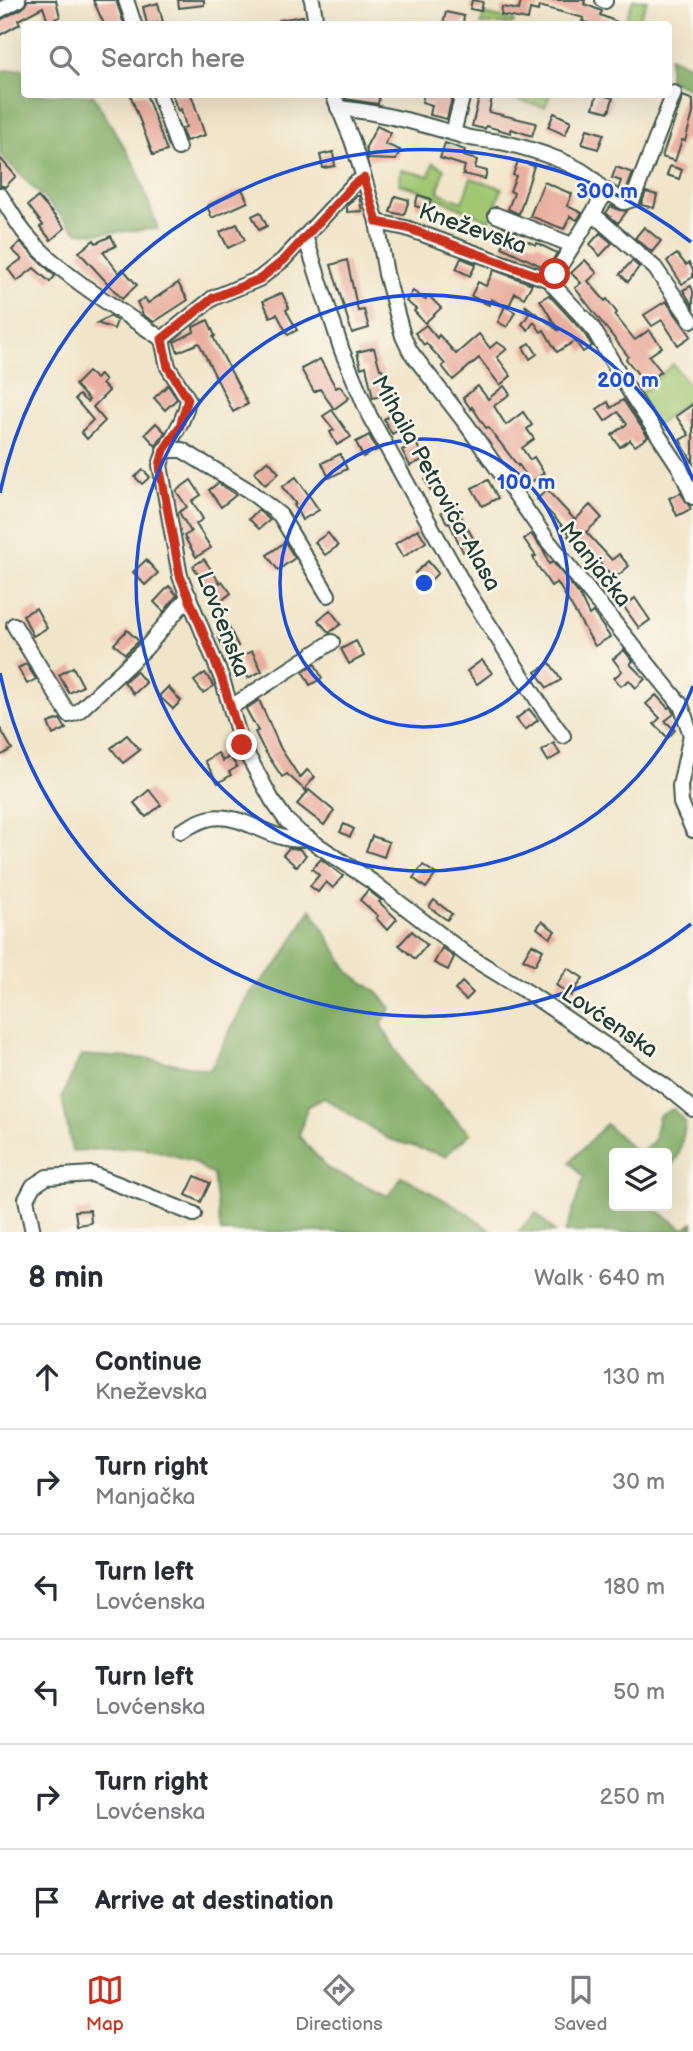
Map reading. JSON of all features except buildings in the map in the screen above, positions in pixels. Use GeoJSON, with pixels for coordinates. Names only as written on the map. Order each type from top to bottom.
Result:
{"type":"FeatureCollection","features":[{"type":"Feature","properties":{"kind":"street"},"geometry":{"type":"LineString","coordinates":[[0,10],[18,0]]}},
{"type":"Feature","properties":{"kind":"street"},"geometry":{"type":"LineString","coordinates":[[125,0],[133,21]]}},
{"type":"Feature","properties":{"kind":"street"},"geometry":{"type":"LineString","coordinates":[[312,0],[316,21]]}},
{"type":"Feature","properties":{"kind":"street"},"geometry":{"type":"LineString","coordinates":[[335,101],[453,133],[541,153],[592,177],[603,189],[624,202],[633,199],[674,93]]}},
{"type":"Feature","properties":{"kind":"street"},"geometry":{"type":"LineString","coordinates":[[160,98],[178,148]]}},
{"type":"Feature","properties":{"kind":"street"},"geometry":{"type":"LineString","coordinates":[[453,133],[462,98]]}},
{"type":"Feature","properties":{"kind":"street"},"geometry":{"type":"LineString","coordinates":[[0,195],[24,232],[51,259],[162,339],[213,298],[260,279],[284,260],[354,184],[364,178],[352,140],[335,101]]}},
{"type":"Feature","properties":{"kind":"street","name":"Manjačka"},"geometry":{"type":"LineString","coordinates":[[364,178],[377,222],[386,274],[410,351],[467,425],[548,541],[681,705],[691,735],[680,786],[681,803],[693,830]]}},
{"type":"Feature","properties":{"kind":"street"},"geometry":{"type":"LineString","coordinates":[[603,189],[603,197],[552,281],[554,287],[598,336],[633,397],[680,468],[693,497]]}},
{"type":"Feature","properties":{"kind":"street"},"geometry":{"type":"LineString","coordinates":[[593,214],[655,268],[691,320]]}},
{"type":"Feature","properties":{"kind":"street"},"geometry":{"type":"LineString","coordinates":[[496,215],[572,245]]}},
{"type":"Feature","properties":{"kind":"street","name":"Kneževska"},"geometry":{"type":"LineString","coordinates":[[377,222],[407,228],[552,281]]}},
{"type":"Feature","properties":{"kind":"street","name":"Mihaila Petrovića-Alasa"},"geometry":{"type":"LineString","coordinates":[[305,236],[342,351],[370,416],[466,589],[542,707],[564,736]]}},
{"type":"Feature","properties":{"kind":"street","name":"Lovćenska"},"geometry":{"type":"LineString","coordinates":[[162,339],[168,367],[188,399],[180,426],[164,450],[160,465],[180,576],[231,707],[242,745],[272,800],[286,820],[307,838],[374,883],[467,955],[529,993],[620,1055],[693,1109]]}},
{"type":"Feature","properties":{"kind":"street"},"geometry":{"type":"LineString","coordinates":[[164,450],[182,450],[248,490],[280,516],[328,595]]}},
{"type":"Feature","properties":{"kind":"street"},"geometry":{"type":"LineString","coordinates":[[14,625],[69,715],[78,712],[145,649],[189,596]]}},
{"type":"Feature","properties":{"kind":"street"},"geometry":{"type":"LineString","coordinates":[[231,707],[332,642]]}},
{"type":"Feature","properties":{"kind":"street"},"geometry":{"type":"LineString","coordinates":[[181,831],[210,818],[229,818],[285,838],[298,841],[307,838]]}},
{"type":"Feature","properties":{"kind":"street"},"geometry":{"type":"LineString","coordinates":[[33,1232],[26,1199],[33,1186],[47,1177],[92,1174],[194,1214]]}},
{"type":"Feature","properties":{"kind":"green space"},"geometry":{"type":"Polygon","coordinates":[[[633,0],[647,0],[638,21],[625,21],[633,0]]]}},
{"type":"Feature","properties":{"kind":"green space"},"geometry":{"type":"Polygon","coordinates":[[[484,14],[514,21],[482,21],[484,14]]]}},
{"type":"Feature","properties":{"kind":"green space"},"geometry":{"type":"Polygon","coordinates":[[[672,58],[693,67],[693,90],[672,81],[672,58]]]}},
{"type":"Feature","properties":{"kind":"green space"},"geometry":{"type":"Polygon","coordinates":[[[21,69],[21,98],[95,98],[136,167],[158,229],[77,232],[0,154],[0,71],[21,69]]]}},
{"type":"Feature","properties":{"kind":"green space"},"geometry":{"type":"Polygon","coordinates":[[[509,98],[549,98],[545,107],[509,98]]]}},
{"type":"Feature","properties":{"kind":"green space"},"geometry":{"type":"Polygon","coordinates":[[[433,163],[444,169],[438,192],[462,202],[471,178],[502,188],[490,221],[417,189],[399,184],[401,170],[429,176],[433,163]]]}},
{"type":"Feature","properties":{"kind":"green space"},"geometry":{"type":"Polygon","coordinates":[[[673,364],[693,391],[693,396],[656,426],[637,397],[673,364]]]}},
{"type":"Feature","properties":{"kind":"green space"},"geometry":{"type":"Polygon","coordinates":[[[311,909],[349,972],[377,992],[391,1008],[381,1025],[409,1072],[470,1134],[445,1156],[389,1139],[324,1098],[307,1107],[299,1136],[327,1168],[388,1196],[402,1176],[469,1214],[492,1232],[221,1232],[213,1175],[190,1160],[143,1147],[72,1151],[62,1097],[81,1055],[150,1059],[210,1070],[249,994],[280,961],[311,909]]]}},
{"type":"Feature","properties":{"kind":"green space"},"geometry":{"type":"Polygon","coordinates":[[[673,1109],[686,1123],[679,1154],[672,1166],[672,1148],[646,1148],[653,1142],[659,1116],[673,1109]]]}},
{"type":"Feature","properties":{"kind":"green space"},"geometry":{"type":"Polygon","coordinates":[[[606,1124],[632,1148],[609,1148],[609,1211],[658,1211],[684,1229],[693,1222],[693,1232],[563,1232],[566,1231],[584,1177],[570,1162],[606,1124]]]}},
{"type":"Feature","properties":{"kind":"green space"},"geometry":{"type":"Polygon","coordinates":[[[536,1213],[555,1232],[518,1232],[536,1213]]]}},
{"type":"Feature","properties":{"kind":"route"},"geometry":{"type":"LineString","coordinates":[[242,745],[222,679],[180,576],[160,465],[164,450],[180,426],[188,399],[168,367],[162,339],[213,298],[260,279],[284,260],[354,184],[364,178],[377,222],[407,228],[552,281],[555,274]]}}]}
